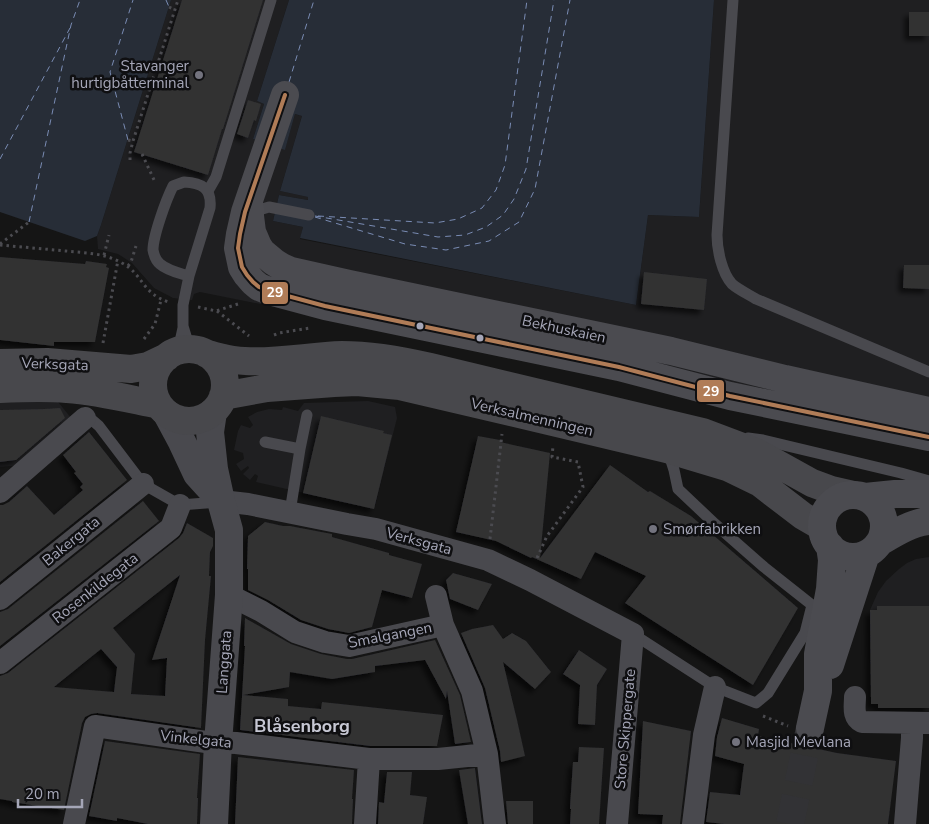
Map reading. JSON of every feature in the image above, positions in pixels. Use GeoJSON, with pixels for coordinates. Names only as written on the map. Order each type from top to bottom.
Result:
{"type":"FeatureCollection","features":[{"type":"Feature","properties":{"kind":"main road"},"geometry":{"type":"LineString","coordinates":[[247,275],[242,267],[238,248],[285,95]]}},
{"type":"Feature","properties":{"kind":"main road","name":"Bekhuskaien"},"geometry":{"type":"LineString","coordinates":[[247,215],[252,232],[262,252],[282,267],[291,271],[671,351],[785,379],[929,410]]}},
{"type":"Feature","properties":{"kind":"main road","name":"Bekhuskaien"},"geometry":{"type":"LineString","coordinates":[[247,275],[253,282],[269,292],[321,316],[619,367],[730,396],[929,437]]}},
{"type":"Feature","properties":{"kind":"main road"},"geometry":{"type":"LineString","coordinates":[[185,347],[217,362],[223,373],[225,384],[218,404],[203,419],[193,421],[180,420],[163,410],[154,394],[153,380],[157,369],[185,347]]}},
{"type":"Feature","properties":{"kind":"main road","name":"Verksgata"},"geometry":{"type":"LineString","coordinates":[[0,363],[46,362],[131,369],[148,366],[185,347]]}},
{"type":"Feature","properties":{"kind":"main road","name":"Verksalmenningen"},"geometry":{"type":"LineString","coordinates":[[185,347],[243,361],[263,362],[344,355],[390,358],[703,432],[756,452],[812,483],[831,490],[859,496],[929,494]]}},
{"type":"Feature","properties":{"kind":"main road"},"geometry":{"type":"LineString","coordinates":[[619,367],[693,374],[756,385],[929,424]]}},
{"type":"Feature","properties":{"kind":"main road","name":"Verksalmenningen"},"geometry":{"type":"LineString","coordinates":[[218,404],[267,388],[334,382],[378,383],[409,388],[667,449],[727,467],[760,483],[826,536]]}},
{"type":"Feature","properties":{"kind":"main road","name":"Verksgata"},"geometry":{"type":"LineString","coordinates":[[0,389],[68,389],[93,392],[163,410]]}},
{"type":"Feature","properties":{"kind":"main road"},"geometry":{"type":"LineString","coordinates":[[810,728],[818,691],[818,654],[830,588],[832,560],[826,536],[824,516],[833,502],[842,497],[859,496],[874,503],[881,511],[884,521],[884,532],[873,548],[833,659],[818,691]]}},
{"type":"Feature","properties":{"kind":"main road"},"geometry":{"type":"LineString","coordinates":[[826,536],[835,551],[845,556],[856,556],[873,548],[905,527],[929,521]]}},
{"type":"Feature","properties":{"kind":"street","name":"Langgata"},"geometry":{"type":"LineString","coordinates":[[214,824],[229,595],[229,530],[214,469],[210,432],[218,404]]}},
{"type":"Feature","properties":{"kind":"street","name":"Langgata"},"geometry":{"type":"LineString","coordinates":[[163,410],[182,442],[197,474],[221,501]]}},
{"type":"Feature","properties":{"kind":"street"},"geometry":{"type":"LineString","coordinates":[[0,492],[8,477],[85,418]]}},
{"type":"Feature","properties":{"kind":"street","name":"Bakergata"},"geometry":{"type":"LineString","coordinates":[[0,599],[143,484]]}},
{"type":"Feature","properties":{"kind":"street","name":"Verksgata"},"geometry":{"type":"LineString","coordinates":[[221,501],[248,504],[376,529],[488,560],[633,634]]}},
{"type":"Feature","properties":{"kind":"street","name":"Rosenkildegata"},"geometry":{"type":"LineString","coordinates":[[0,663],[172,528],[180,505]]}},
{"type":"Feature","properties":{"kind":"street","name":"Smalgangen"},"geometry":{"type":"LineString","coordinates":[[229,595],[261,611],[295,632],[325,642],[350,646],[443,625]]}},
{"type":"Feature","properties":{"kind":"street"},"geometry":{"type":"LineString","coordinates":[[436,596],[443,625],[472,691],[486,754],[494,824]]}},
{"type":"Feature","properties":{"kind":"street","name":"Store Skippergate"},"geometry":{"type":"LineString","coordinates":[[617,824],[633,634]]}},
{"type":"Feature","properties":{"kind":"street"},"geometry":{"type":"LineString","coordinates":[[692,824],[704,735],[714,687]]}},
{"type":"Feature","properties":{"kind":"street"},"geometry":{"type":"LineString","coordinates":[[855,697],[855,716],[862,722],[921,723],[912,738],[905,824]]}},
{"type":"Feature","properties":{"kind":"street","name":"Vinkelgata"},"geometry":{"type":"LineString","coordinates":[[74,824],[95,726],[218,743],[236,743],[369,759],[438,759],[486,754]]}},
{"type":"Feature","properties":{"kind":"street"},"geometry":{"type":"LineString","coordinates":[[365,824],[369,759]]}},
{"type":"Feature","properties":{"kind":"lane"},"geometry":{"type":"LineString","coordinates":[[208,191],[216,176],[271,0]]}},
{"type":"Feature","properties":{"kind":"lane"},"geometry":{"type":"LineString","coordinates":[[733,0],[717,235],[717,248],[720,260],[731,283],[756,299],[929,372]]}},
{"type":"Feature","properties":{"kind":"lane"},"geometry":{"type":"LineString","coordinates":[[185,347],[183,305],[189,276],[211,200],[204,186],[194,182],[184,182],[173,186],[168,196],[154,241],[153,253],[158,263],[169,270],[189,276]]}},
{"type":"Feature","properties":{"kind":"lane"},"geometry":{"type":"LineString","coordinates":[[247,215],[269,207],[310,215]]}},
{"type":"Feature","properties":{"kind":"lane"},"geometry":{"type":"LineString","coordinates":[[247,275],[246,262],[249,255],[255,251],[262,252],[292,285],[308,297],[321,316]]}},
{"type":"Feature","properties":{"kind":"lane"},"geometry":{"type":"LineString","coordinates":[[290,512],[307,415]]}},
{"type":"Feature","properties":{"kind":"lane"},"geometry":{"type":"LineString","coordinates":[[85,418],[92,420],[99,426],[143,484],[180,505]]}},
{"type":"Feature","properties":{"kind":"lane","name":"Verksalmenningen"},"geometry":{"type":"LineString","coordinates":[[703,432],[763,440],[929,481]]}},
{"type":"Feature","properties":{"kind":"lane"},"geometry":{"type":"LineString","coordinates":[[265,442],[300,449]]}},
{"type":"Feature","properties":{"kind":"lane","name":"Verksgata"},"geometry":{"type":"LineString","coordinates":[[633,634],[714,687],[756,703],[768,694],[806,633],[812,605],[764,567],[678,489],[667,449]]}},
{"type":"Feature","properties":{"kind":"lane","name":"Verksgata"},"geometry":{"type":"LineString","coordinates":[[180,505],[221,501]]}},
{"type":"Feature","properties":{"kind":"path"},"geometry":{"type":"LineString","coordinates":[[130,160],[133,141],[178,0]]}},
{"type":"Feature","properties":{"kind":"path"},"geometry":{"type":"LineString","coordinates":[[169,7],[175,10]]}},
{"type":"Feature","properties":{"kind":"path"},"geometry":{"type":"LineString","coordinates":[[128,140],[133,141]]}},
{"type":"Feature","properties":{"kind":"path"},"geometry":{"type":"LineString","coordinates":[[142,154],[155,182]]}},
{"type":"Feature","properties":{"kind":"path"},"geometry":{"type":"LineString","coordinates":[[0,244],[29,222]]}},
{"type":"Feature","properties":{"kind":"path"},"geometry":{"type":"LineString","coordinates":[[104,255],[109,235]]}},
{"type":"Feature","properties":{"kind":"path"},"geometry":{"type":"LineString","coordinates":[[0,244],[104,255],[118,260],[133,270],[146,288],[154,295],[161,300],[171,302]]}},
{"type":"Feature","properties":{"kind":"path"},"geometry":{"type":"LineString","coordinates":[[103,348],[118,260]]}},
{"type":"Feature","properties":{"kind":"path"},"geometry":{"type":"LineString","coordinates":[[216,311],[251,337]]}},
{"type":"Feature","properties":{"kind":"path"},"geometry":{"type":"LineString","coordinates":[[272,336],[321,316]]}},
{"type":"Feature","properties":{"kind":"path"},"geometry":{"type":"LineString","coordinates":[[488,560],[502,427]]}},
{"type":"Feature","properties":{"kind":"path"},"geometry":{"type":"LineString","coordinates":[[538,558],[547,536],[583,488],[578,462],[552,457],[553,446]]}},
{"type":"Feature","properties":{"kind":"shaded area"},"geometry":{"type":"Polygon","coordinates":[[[0,0],[171,0],[101,225],[97,236],[85,241],[0,212],[0,0]]]}},
{"type":"Feature","properties":{"kind":"shaded area"},"geometry":{"type":"Polygon","coordinates":[[[171,0],[289,0],[257,101],[264,104],[253,139],[285,149],[295,114],[302,116],[280,191],[309,197],[308,200],[279,195],[273,221],[303,227],[300,239],[636,305],[648,215],[699,217],[714,0],[929,0],[929,442],[200,292],[194,294],[192,300],[173,298],[154,288],[132,263],[118,254],[98,249],[97,236],[171,0]]]}},
{"type":"Feature","properties":{"kind":"shaded area"},"geometry":{"type":"Polygon","coordinates":[[[289,0],[714,0],[699,217],[648,215],[636,305],[300,238],[303,227],[273,221],[279,195],[308,200],[308,197],[280,191],[302,116],[295,114],[285,150],[253,139],[264,104],[257,101],[289,0]]]}},
{"type":"Feature","properties":{"kind":"shaded area"},"geometry":{"type":"Polygon","coordinates":[[[54,397],[72,419],[24,465],[0,467],[0,399],[54,397]]]}},
{"type":"Feature","properties":{"kind":"shaded area"},"geometry":{"type":"Polygon","coordinates":[[[368,401],[395,407],[397,418],[374,509],[256,482],[258,476],[255,474],[250,480],[243,474],[249,468],[248,466],[241,471],[236,464],[244,459],[243,453],[234,450],[238,431],[241,425],[250,428],[253,425],[248,417],[257,412],[269,409],[282,410],[283,407],[298,411],[304,403],[368,401]]]}},
{"type":"Feature","properties":{"kind":"shaded area"},"geometry":{"type":"Polygon","coordinates":[[[929,557],[929,708],[878,708],[878,704],[871,704],[870,610],[878,592],[886,581],[899,569],[916,559],[929,557]]]}},
{"type":"Feature","properties":{"kind":"building","name":"Stavanger hurtigbåtterminal"},"geometry":{"type":"Polygon","coordinates":[[[182,0],[263,0],[208,175],[134,152],[182,0]]]}},
{"type":"Feature","properties":{"kind":"building"},"geometry":{"type":"Polygon","coordinates":[[[909,12],[929,12],[929,36],[909,36],[909,12]]]}},
{"type":"Feature","properties":{"kind":"building"},"geometry":{"type":"Polygon","coordinates":[[[248,100],[261,104],[248,138],[237,134],[248,100]]]}},
{"type":"Feature","properties":{"kind":"building"},"geometry":{"type":"Polygon","coordinates":[[[0,257],[85,264],[86,261],[107,264],[106,267],[109,268],[95,342],[54,342],[54,346],[0,340],[0,257]]]}},
{"type":"Feature","properties":{"kind":"building"},"geometry":{"type":"Polygon","coordinates":[[[904,265],[929,265],[929,289],[903,288],[904,265]]]}},
{"type":"Feature","properties":{"kind":"building"},"geometry":{"type":"Polygon","coordinates":[[[644,272],[707,279],[704,310],[641,304],[644,272]]]}},
{"type":"Feature","properties":{"kind":"building"},"geometry":{"type":"Polygon","coordinates":[[[60,408],[65,418],[16,460],[0,462],[0,410],[60,408]]]}},
{"type":"Feature","properties":{"kind":"building"},"geometry":{"type":"Polygon","coordinates":[[[321,416],[384,431],[383,433],[392,435],[374,509],[303,493],[321,416]]]}},
{"type":"Feature","properties":{"kind":"building"},"geometry":{"type":"Polygon","coordinates":[[[89,432],[127,480],[0,582],[0,505],[9,502],[27,486],[54,515],[83,490],[80,487],[83,484],[63,455],[89,432]]]}},
{"type":"Feature","properties":{"kind":"building"},"geometry":{"type":"Polygon","coordinates":[[[478,436],[550,453],[540,558],[610,465],[648,492],[650,491],[691,516],[798,608],[753,685],[625,603],[646,576],[595,552],[581,579],[496,541],[456,532],[478,436]]]}},
{"type":"Feature","properties":{"kind":"building"},"geometry":{"type":"Polygon","coordinates":[[[143,501],[159,521],[0,646],[0,612],[8,609],[143,501]]]}},
{"type":"Feature","properties":{"kind":"building"},"geometry":{"type":"Polygon","coordinates":[[[265,522],[332,534],[332,537],[422,564],[412,598],[382,590],[372,627],[349,633],[328,629],[301,620],[248,590],[248,536],[265,522]]]}},
{"type":"Feature","properties":{"kind":"building"},"geometry":{"type":"Polygon","coordinates":[[[187,523],[213,538],[213,546],[210,552],[209,576],[211,576],[205,640],[201,728],[97,713],[91,714],[85,717],[82,723],[64,810],[0,799],[0,676],[8,673],[183,533],[187,523]],[[180,575],[113,628],[135,654],[131,694],[165,696],[167,658],[152,660],[180,575]],[[101,649],[54,687],[114,692],[117,667],[101,649]]]}},
{"type":"Feature","properties":{"kind":"building"},"geometry":{"type":"Polygon","coordinates":[[[453,573],[492,584],[478,610],[450,599],[446,580],[453,573]]]}},
{"type":"Feature","properties":{"kind":"building"},"geometry":{"type":"Polygon","coordinates":[[[877,606],[929,606],[929,708],[878,708],[878,704],[871,704],[870,610],[877,610],[877,606]]]}},
{"type":"Feature","properties":{"kind":"building"},"geometry":{"type":"Polygon","coordinates":[[[245,618],[291,644],[321,654],[347,659],[435,640],[460,695],[471,742],[455,744],[447,691],[446,699],[425,660],[375,666],[375,672],[332,679],[290,672],[289,687],[243,695],[288,699],[288,706],[321,709],[322,702],[443,715],[437,746],[370,746],[240,730],[245,618]]]}},
{"type":"Feature","properties":{"kind":"building"},"geometry":{"type":"Polygon","coordinates":[[[493,625],[503,639],[512,633],[526,641],[551,672],[535,689],[503,662],[525,756],[501,762],[485,688],[461,633],[493,625]]]}},
{"type":"Feature","properties":{"kind":"building"},"geometry":{"type":"Polygon","coordinates":[[[579,650],[607,669],[597,685],[595,725],[578,724],[580,685],[563,674],[579,650]]]}},
{"type":"Feature","properties":{"kind":"building"},"geometry":{"type":"Polygon","coordinates":[[[722,718],[759,729],[758,736],[837,753],[896,761],[888,824],[724,824],[706,822],[710,792],[740,795],[744,764],[715,756],[722,718]]]}},
{"type":"Feature","properties":{"kind":"building"},"geometry":{"type":"Polygon","coordinates":[[[643,721],[691,731],[680,824],[662,824],[663,815],[638,814],[643,721]]]}},
{"type":"Feature","properties":{"kind":"building"},"geometry":{"type":"Polygon","coordinates":[[[105,741],[200,754],[197,824],[148,824],[117,818],[117,821],[89,816],[105,741]]]}},
{"type":"Feature","properties":{"kind":"building"},"geometry":{"type":"Polygon","coordinates":[[[579,747],[604,748],[599,824],[570,824],[573,762],[578,762],[579,747]]]}},
{"type":"Feature","properties":{"kind":"building"},"geometry":{"type":"Polygon","coordinates":[[[238,757],[354,770],[352,824],[235,824],[238,757]]]}},
{"type":"Feature","properties":{"kind":"building"},"geometry":{"type":"Polygon","coordinates":[[[475,768],[482,824],[468,824],[459,770],[475,768]]]}},
{"type":"Feature","properties":{"kind":"building"},"geometry":{"type":"Polygon","coordinates":[[[387,772],[412,772],[410,795],[427,797],[423,824],[378,824],[379,802],[384,803],[387,772]]]}},
{"type":"Feature","properties":{"kind":"building"},"geometry":{"type":"Polygon","coordinates":[[[506,801],[533,801],[533,824],[508,824],[506,801]]]}},
{"type":"Feature","properties":{"kind":"ferry route"},"geometry":{"type":"LineString","coordinates":[[29,222],[71,25],[80,0]]}},
{"type":"Feature","properties":{"kind":"ferry route"},"geometry":{"type":"LineString","coordinates":[[128,140],[110,72],[133,0]]}},
{"type":"Feature","properties":{"kind":"ferry route"},"geometry":{"type":"LineString","coordinates":[[166,0],[169,7]]}},
{"type":"Feature","properties":{"kind":"ferry route"},"geometry":{"type":"LineString","coordinates":[[289,82],[314,0]]}},
{"type":"Feature","properties":{"kind":"ferry route"},"geometry":{"type":"LineString","coordinates":[[318,216],[435,223],[458,219],[482,208],[496,190],[505,165],[527,0]]}},
{"type":"Feature","properties":{"kind":"ferry route"},"geometry":{"type":"LineString","coordinates":[[315,216],[438,237],[465,235],[486,227],[503,215],[514,199],[526,169],[554,0]]}},
{"type":"Feature","properties":{"kind":"ferry route"},"geometry":{"type":"LineString","coordinates":[[315,217],[405,244],[446,250],[489,241],[519,222],[535,189],[570,0]]}},
{"type":"Feature","properties":{"kind":"ferry route"},"geometry":{"type":"LineString","coordinates":[[0,159],[70,28]]}},
{"type":"Feature","properties":{"kind":"tunnel"},"geometry":{"type":"LineString","coordinates":[[790,824],[810,728]]}},
{"type":"Feature","properties":{"kind":"transit line","name":"29"},"geometry":{"type":"LineString","coordinates":[[285,95],[245,212],[238,248],[242,267],[259,287],[325,306],[619,367],[730,396],[929,437]]}},
{"type":"Feature","properties":{"kind":"place","name":"Stavanger hurtigbåtterminal"},"geometry":{"type":"Point","coordinates":[199,75]}},
{"type":"Feature","properties":{"kind":"place","name":"Smørfabrikken"},"geometry":{"type":"Point","coordinates":[653,529]}},
{"type":"Feature","properties":{"kind":"place","name":"Masjid Mevlana"},"geometry":{"type":"Point","coordinates":[736,742]}},
{"type":"Feature","properties":{"kind":"district","name":"Blåsenborg"},"geometry":{"type":"Point","coordinates":[302,726]}}]}
